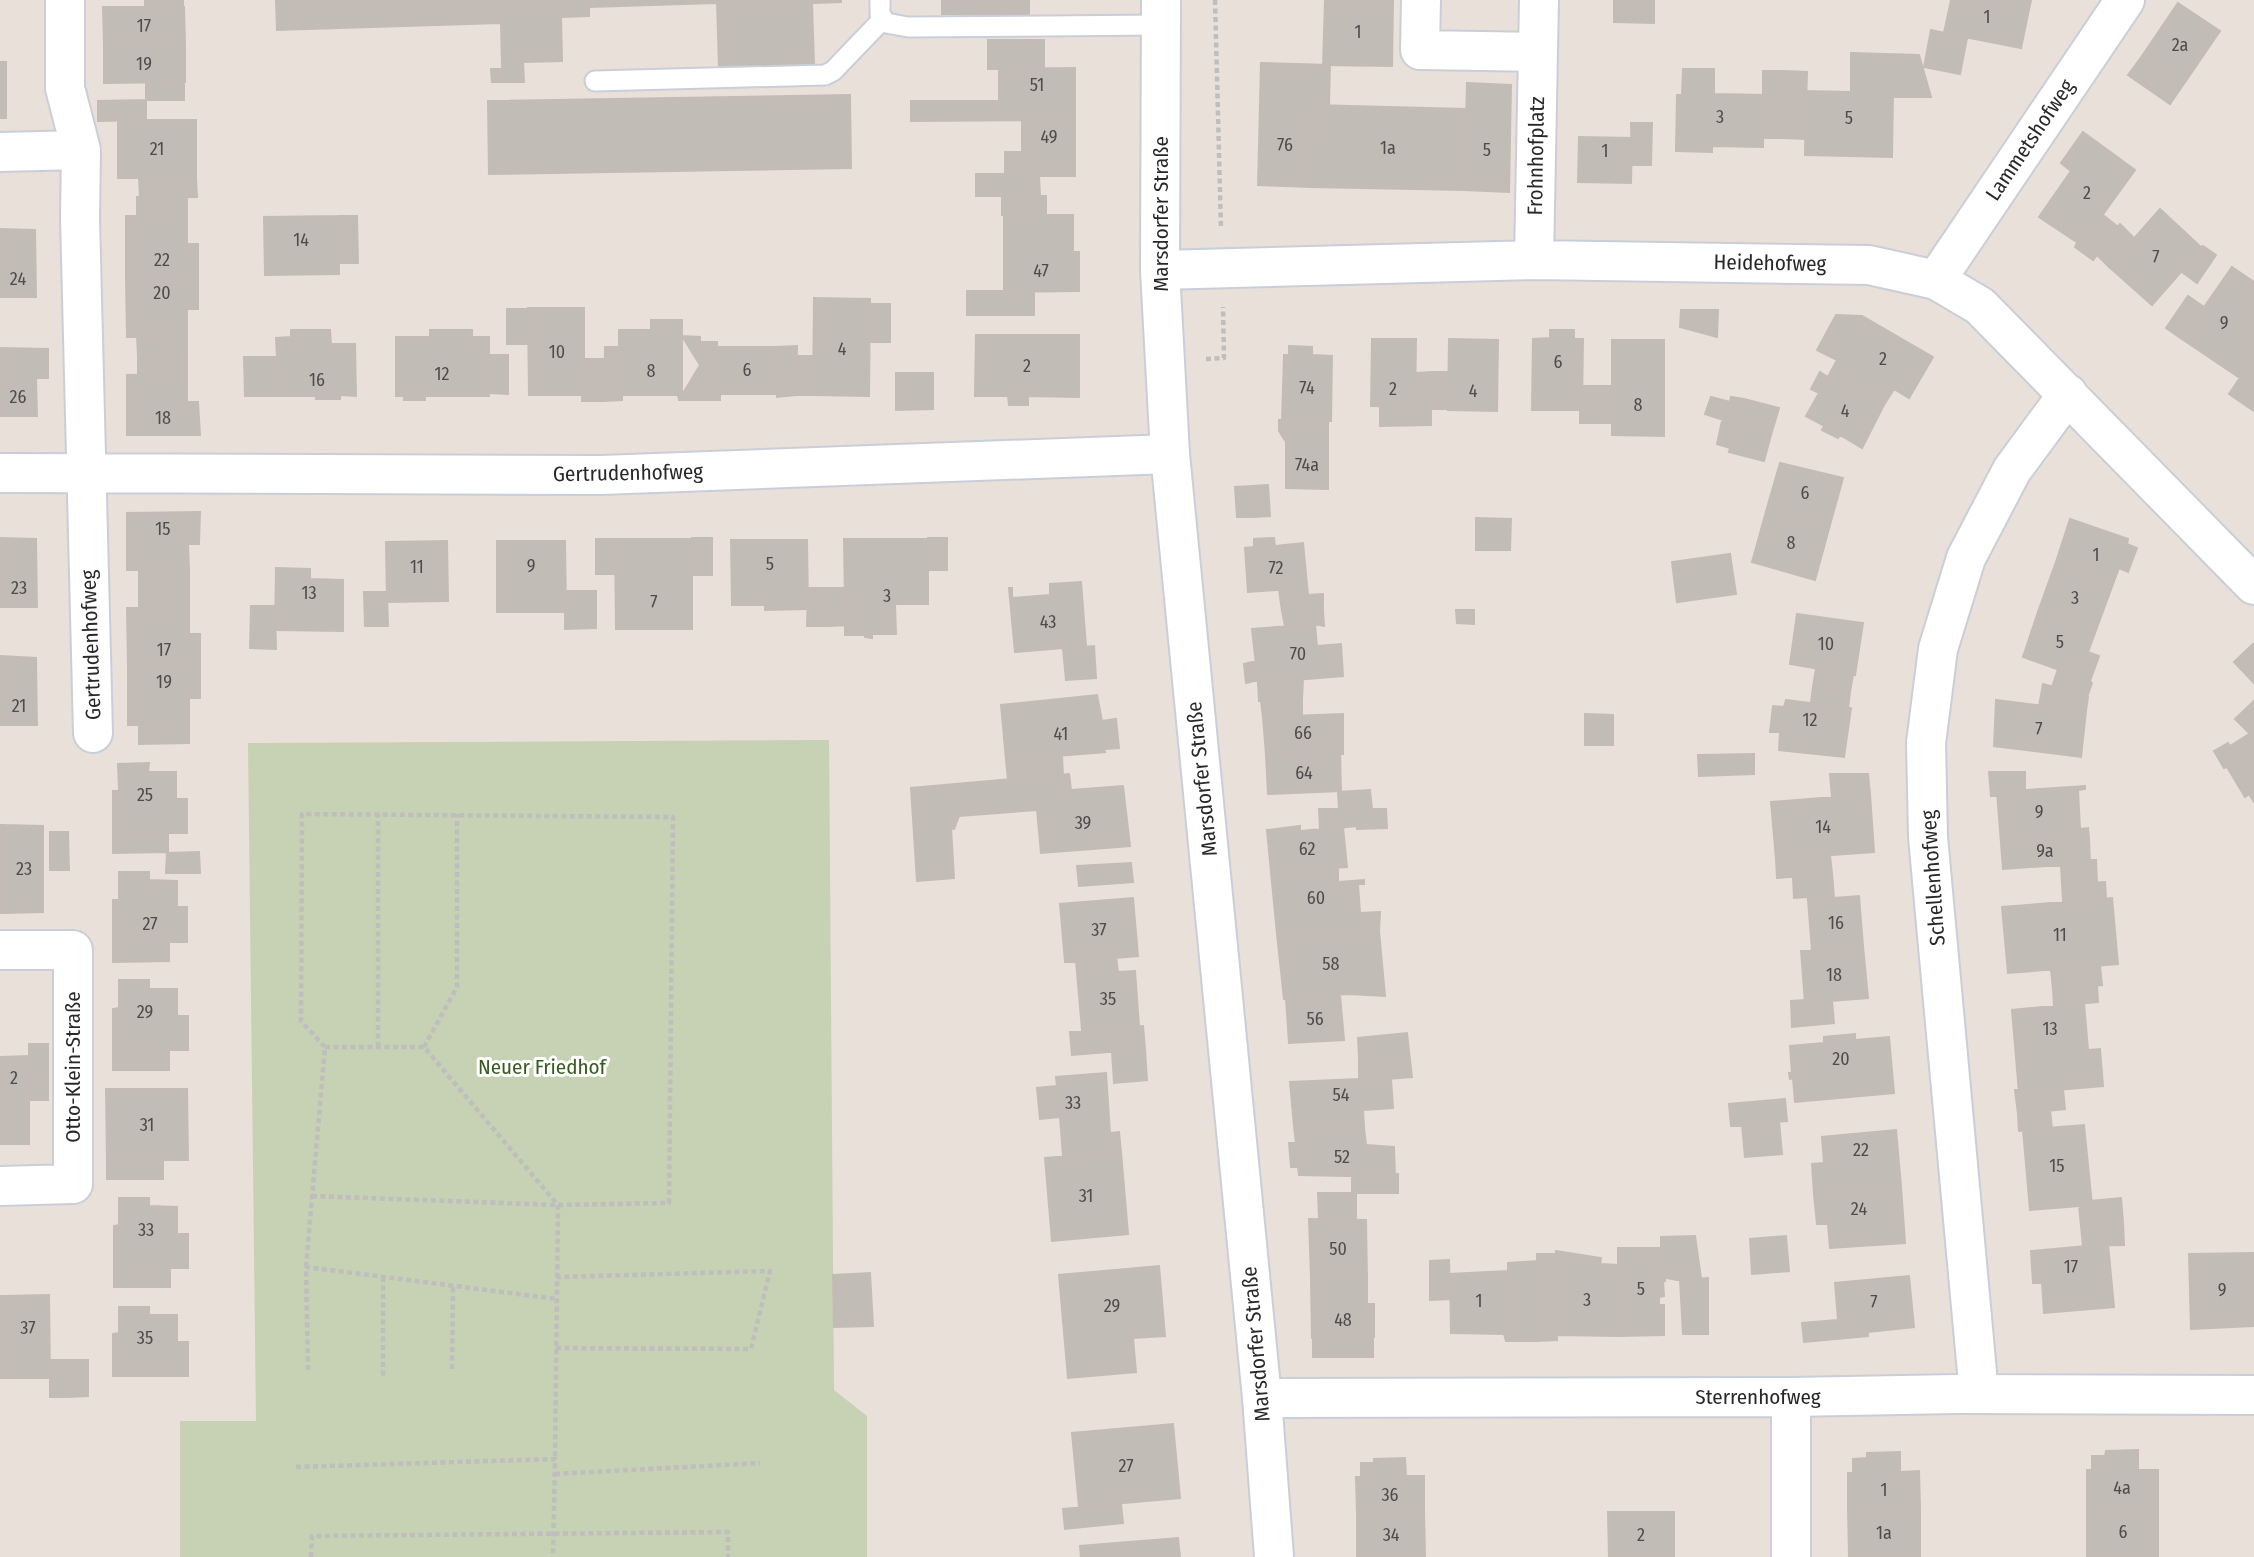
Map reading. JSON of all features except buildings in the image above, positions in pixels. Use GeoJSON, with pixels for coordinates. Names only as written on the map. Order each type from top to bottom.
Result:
{"type":"FeatureCollection","features":[{"type":"Feature","properties":{"kind":"street","name":"Gertrudenhofweg"},"geometry":{"type":"LineString","coordinates":[[65,0],[65,88],[81,150],[80,218],[93,733]]}},
{"type":"Feature","properties":{"kind":"street"},"geometry":{"type":"LineString","coordinates":[[1422,0],[1420,50],[1538,52]]}},
{"type":"Feature","properties":{"kind":"street","name":"Frohnhofplatz"},"geometry":{"type":"LineString","coordinates":[[1534,260],[1539,0]]}},
{"type":"Feature","properties":{"kind":"street","name":"Lammetshofweg"},"geometry":{"type":"LineString","coordinates":[[1936,280],[2125,0]]}},
{"type":"Feature","properties":{"kind":"street","name":"Marsdorfer Straße"},"geometry":{"type":"LineString","coordinates":[[1161,12],[1160,270],[1170,454],[1262,1398],[1274,1557]]}},
{"type":"Feature","properties":{"kind":"street"},"geometry":{"type":"LineString","coordinates":[[0,152],[81,150]]}},
{"type":"Feature","properties":{"kind":"street","name":"Heidehofweg"},"geometry":{"type":"LineString","coordinates":[[1160,270],[1534,260],[1869,265],[1936,280],[1980,306],[2254,585]]}},
{"type":"Feature","properties":{"kind":"street","name":"Schellenhofweg"},"geometry":{"type":"LineString","coordinates":[[1979,1394],[1927,837],[1926,743],[1937,649],[1966,558],[2012,470],[2068,394]]}},
{"type":"Feature","properties":{"kind":"street","name":"Gertrudenhofweg"},"geometry":{"type":"LineString","coordinates":[[0,472],[601,475],[1170,454]]}},
{"type":"Feature","properties":{"kind":"street","name":"Otto-Klein-Straße"},"geometry":{"type":"LineString","coordinates":[[0,950],[73,950],[73,1184],[0,1186]]}},
{"type":"Feature","properties":{"kind":"street","name":"Sterrenhofweg"},"geometry":{"type":"LineString","coordinates":[[1262,1398],[2254,1395]]}},
{"type":"Feature","properties":{"kind":"street"},"geometry":{"type":"LineString","coordinates":[[1790,1557],[1791,1397]]}},
{"type":"Feature","properties":{"kind":"lane"},"geometry":{"type":"LineString","coordinates":[[882,9],[886,23],[908,27],[1161,12]]}},
{"type":"Feature","properties":{"kind":"lane"},"geometry":{"type":"LineString","coordinates":[[595,81],[825,75],[833,71],[882,9]]}},
{"type":"Feature","properties":{"kind":"path"},"geometry":{"type":"LineString","coordinates":[[1164,361],[1224,358],[1214,0]]}},
{"type":"Feature","properties":{"kind":"path"},"geometry":{"type":"LineString","coordinates":[[312,1196],[558,1205],[670,1203],[673,817],[302,814],[301,1021],[326,1047],[424,1047],[558,1205],[554,1557]]}},
{"type":"Feature","properties":{"kind":"path"},"geometry":{"type":"LineString","coordinates":[[378,814],[378,1047]]}},
{"type":"Feature","properties":{"kind":"path"},"geometry":{"type":"LineString","coordinates":[[424,1047],[457,987],[457,814]]}},
{"type":"Feature","properties":{"kind":"path"},"geometry":{"type":"LineString","coordinates":[[307,1370],[306,1267],[326,1047]]}},
{"type":"Feature","properties":{"kind":"path"},"geometry":{"type":"LineString","coordinates":[[306,1267],[557,1299]]}},
{"type":"Feature","properties":{"kind":"path"},"geometry":{"type":"LineString","coordinates":[[556,1348],[751,1349],[770,1270],[557,1277]]}},
{"type":"Feature","properties":{"kind":"path"},"geometry":{"type":"LineString","coordinates":[[383,1277],[383,1376]]}},
{"type":"Feature","properties":{"kind":"path"},"geometry":{"type":"LineString","coordinates":[[452,1369],[453,1286]]}},
{"type":"Feature","properties":{"kind":"path"},"geometry":{"type":"LineString","coordinates":[[296,1467],[555,1459]]}},
{"type":"Feature","properties":{"kind":"path"},"geometry":{"type":"LineString","coordinates":[[555,1474],[760,1463]]}},
{"type":"Feature","properties":{"kind":"path"},"geometry":{"type":"LineString","coordinates":[[311,1557],[312,1536],[728,1532],[728,1557]]}},
{"type":"Feature","properties":{"kind":"green space","name":"Neuer Friedhof"},"geometry":{"type":"Polygon","coordinates":[[[829,740],[834,1390],[867,1416],[867,1557],[180,1557],[180,1421],[256,1421],[248,743],[829,740]]]}}]}
